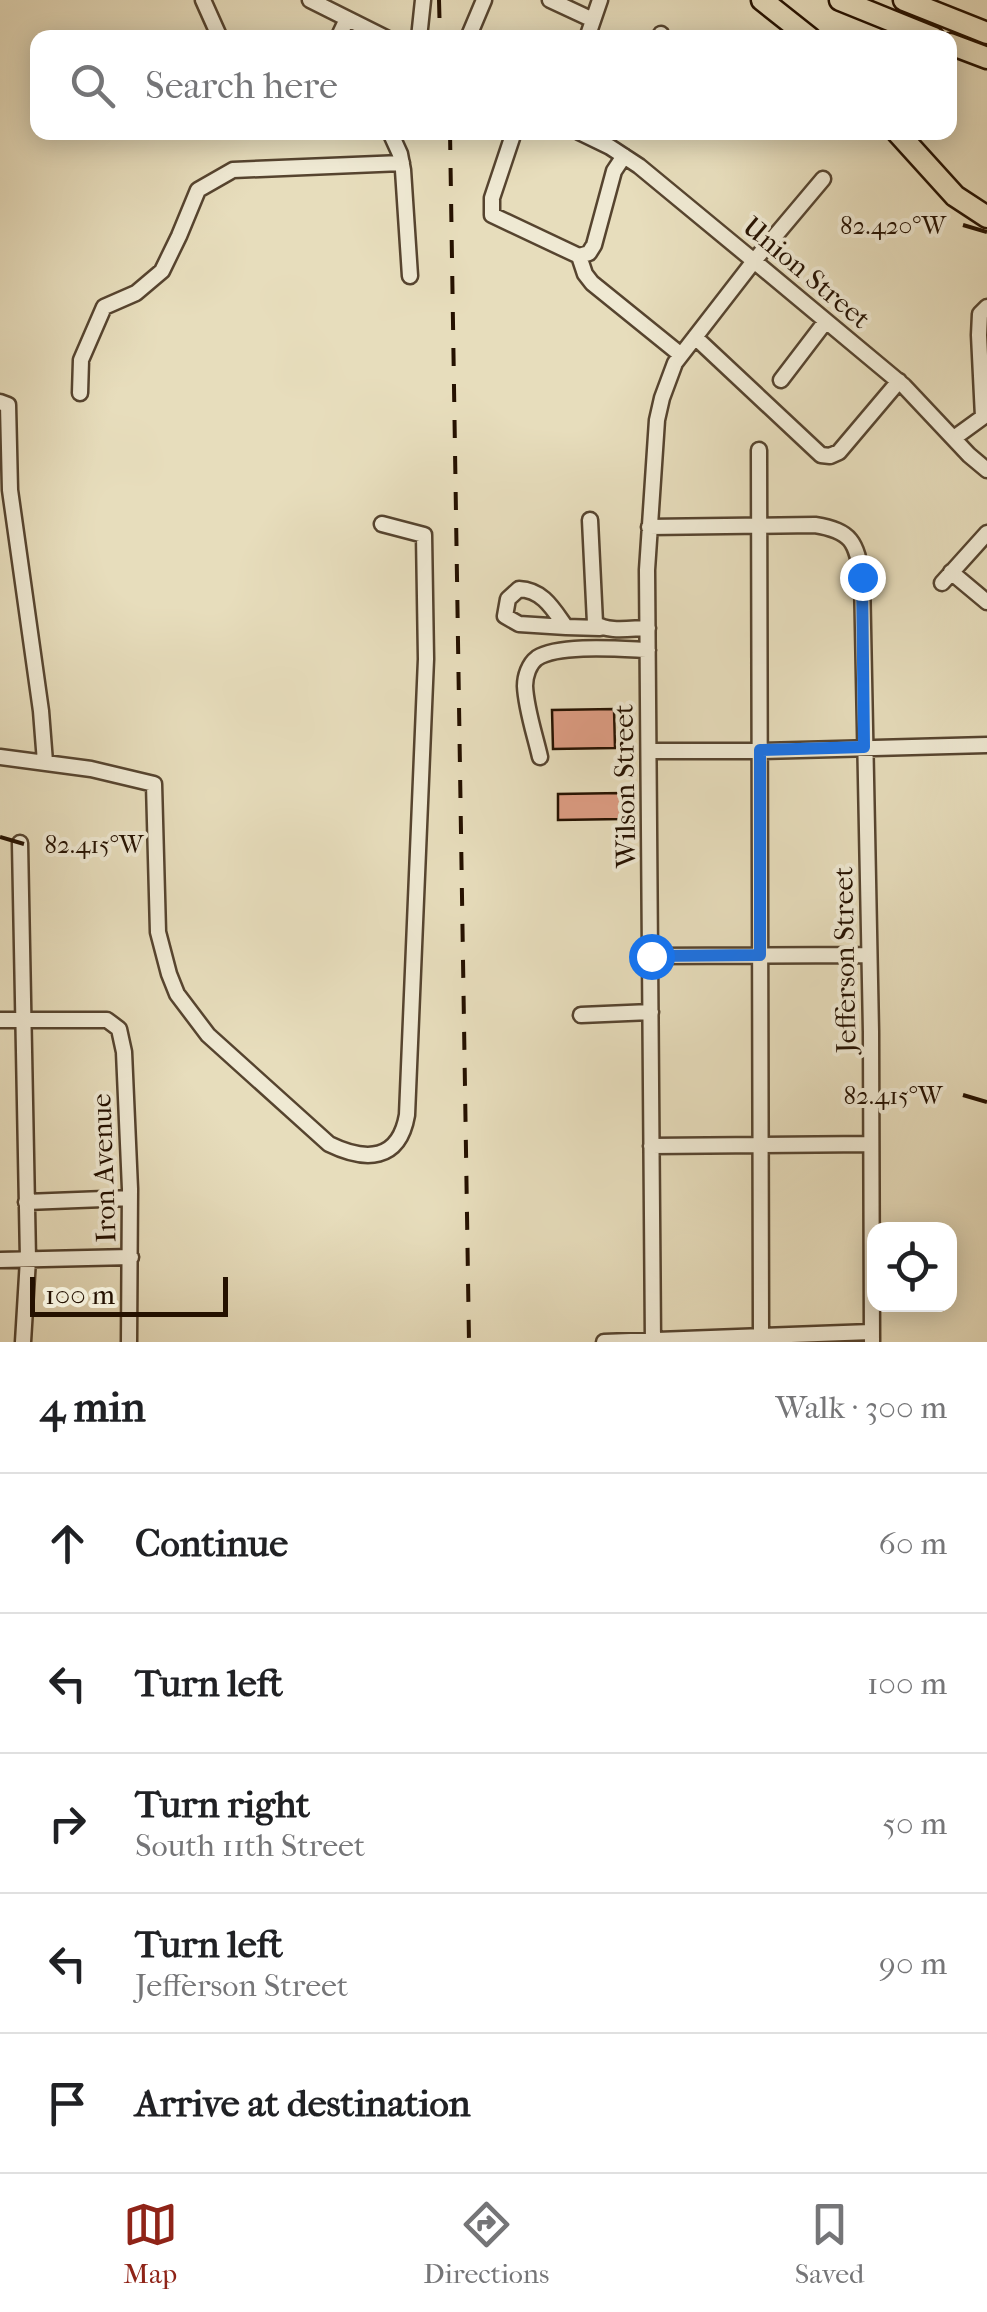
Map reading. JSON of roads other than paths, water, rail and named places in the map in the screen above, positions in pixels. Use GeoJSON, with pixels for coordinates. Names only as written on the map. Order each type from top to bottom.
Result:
{"type":"FeatureCollection","features":[{"type":"Feature","properties":{"kind":"highway"},"geometry":{"type":"LineString","coordinates":[[762,0],[800,30]]}},
{"type":"Feature","properties":{"kind":"highway"},"geometry":{"type":"LineString","coordinates":[[840,0],[914,30]]}},
{"type":"Feature","properties":{"kind":"highway"},"geometry":{"type":"LineString","coordinates":[[904,0],[987,33]]}},
{"type":"Feature","properties":{"kind":"highway"},"geometry":{"type":"LineString","coordinates":[[957,47],[987,58]]}},
{"type":"Feature","properties":{"kind":"highway"},"geometry":{"type":"LineString","coordinates":[[903,140],[955,196],[987,217]]}},
{"type":"Feature","properties":{"kind":"street"},"geometry":{"type":"LineString","coordinates":[[203,0],[216,30]]}},
{"type":"Feature","properties":{"kind":"street"},"geometry":{"type":"LineString","coordinates":[[310,0],[370,30]]}},
{"type":"Feature","properties":{"kind":"street"},"geometry":{"type":"LineString","coordinates":[[420,30],[423,0]]}},
{"type":"Feature","properties":{"kind":"street"},"geometry":{"type":"LineString","coordinates":[[471,30],[484,0]]}},
{"type":"Feature","properties":{"kind":"street"},"geometry":{"type":"LineString","coordinates":[[550,0],[593,20]]}},
{"type":"Feature","properties":{"kind":"street"},"geometry":{"type":"LineString","coordinates":[[590,30],[600,0]]}},
{"type":"Feature","properties":{"kind":"street"},"geometry":{"type":"LineString","coordinates":[[342,30],[348,19]]}},
{"type":"Feature","properties":{"kind":"street"},"geometry":{"type":"LineString","coordinates":[[393,140],[402,162],[410,276]]}},
{"type":"Feature","properties":{"kind":"street"},"geometry":{"type":"LineString","coordinates":[[511,140],[492,198],[492,215],[579,256],[592,283],[681,356]]}},
{"type":"Feature","properties":{"kind":"street","name":"Union Street"},"geometry":{"type":"LineString","coordinates":[[611,140],[624,156],[898,381],[987,470]]}},
{"type":"Feature","properties":{"kind":"street"},"geometry":{"type":"LineString","coordinates":[[579,256],[594,245],[614,171],[624,156]]}},
{"type":"Feature","properties":{"kind":"street"},"geometry":{"type":"LineString","coordinates":[[80,393],[81,360],[104,306],[136,293],[162,271],[198,190],[234,170],[402,162]]}},
{"type":"Feature","properties":{"kind":"street","name":"Wilson Street"},"geometry":{"type":"LineString","coordinates":[[654,1340],[648,628],[649,527],[657,420],[668,379],[681,356],[823,180]]}},
{"type":"Feature","properties":{"kind":"street"},"geometry":{"type":"LineString","coordinates":[[954,438],[985,418],[979,335],[980,314],[987,307]]}},
{"type":"Feature","properties":{"kind":"street"},"geometry":{"type":"LineString","coordinates":[[781,380],[826,321]]}},
{"type":"Feature","properties":{"kind":"street"},"geometry":{"type":"LineString","coordinates":[[695,337],[821,454],[830,456],[839,452],[898,381]]}},
{"type":"Feature","properties":{"kind":"street"},"geometry":{"type":"LineString","coordinates":[[0,402],[8,404],[10,490],[45,762]]}},
{"type":"Feature","properties":{"kind":"street"},"geometry":{"type":"LineString","coordinates":[[759,450],[762,1335]]}},
{"type":"Feature","properties":{"kind":"street"},"geometry":{"type":"LineString","coordinates":[[590,520],[595,623],[600,628]]}},
{"type":"Feature","properties":{"kind":"street"},"geometry":{"type":"LineString","coordinates":[[0,757],[90,769],[154,784],[158,932],[177,994],[208,1035],[329,1144],[367,1156],[386,1152],[398,1142],[407,1115],[426,641],[424,534],[382,524]]}},
{"type":"Feature","properties":{"kind":"street"},"geometry":{"type":"LineString","coordinates":[[649,527],[759,525]]}},
{"type":"Feature","properties":{"kind":"street","name":"Jefferson Street"},"geometry":{"type":"LineString","coordinates":[[759,525],[814,525],[847,535],[858,552],[862,577],[871,1337]]}},
{"type":"Feature","properties":{"kind":"street"},"geometry":{"type":"LineString","coordinates":[[987,534],[946,578],[987,602]]}},
{"type":"Feature","properties":{"kind":"street"},"geometry":{"type":"LineString","coordinates":[[566,627],[648,628]]}},
{"type":"Feature","properties":{"kind":"street"},"geometry":{"type":"LineString","coordinates":[[540,757],[525,687],[534,660],[550,653],[587,649],[648,650]]}},
{"type":"Feature","properties":{"kind":"street"},"geometry":{"type":"LineString","coordinates":[[648,750],[987,745]]}},
{"type":"Feature","properties":{"kind":"street"},"geometry":{"type":"LineString","coordinates":[[20,844],[28,1260],[24,1342]]}},
{"type":"Feature","properties":{"kind":"street"},"geometry":{"type":"LineString","coordinates":[[651,956],[869,955]]}},
{"type":"Feature","properties":{"kind":"street"},"geometry":{"type":"LineString","coordinates":[[581,1015],[651,1012]]}},
{"type":"Feature","properties":{"kind":"street"},"geometry":{"type":"LineString","coordinates":[[0,1020],[23,1020]]}},
{"type":"Feature","properties":{"kind":"street","name":"Iron Avenue"},"geometry":{"type":"LineString","coordinates":[[23,1020],[107,1020],[119,1028],[124,1052],[130,1198],[129,1342]]}},
{"type":"Feature","properties":{"kind":"street"},"geometry":{"type":"LineString","coordinates":[[651,1146],[871,1144]]}},
{"type":"Feature","properties":{"kind":"street"},"geometry":{"type":"LineString","coordinates":[[26,1202],[130,1198]]}},
{"type":"Feature","properties":{"kind":"street"},"geometry":{"type":"LineString","coordinates":[[0,1260],[130,1257]]}},
{"type":"Feature","properties":{"kind":"street"},"geometry":{"type":"LineString","coordinates":[[604,1342],[762,1335],[871,1337]]}},
{"type":"Feature","properties":{"kind":"railway"},"geometry":{"type":"LineString","coordinates":[[439,0],[440,30]]}},
{"type":"Feature","properties":{"kind":"railway"},"geometry":{"type":"LineString","coordinates":[[450,140],[469,1342]]}}]}
